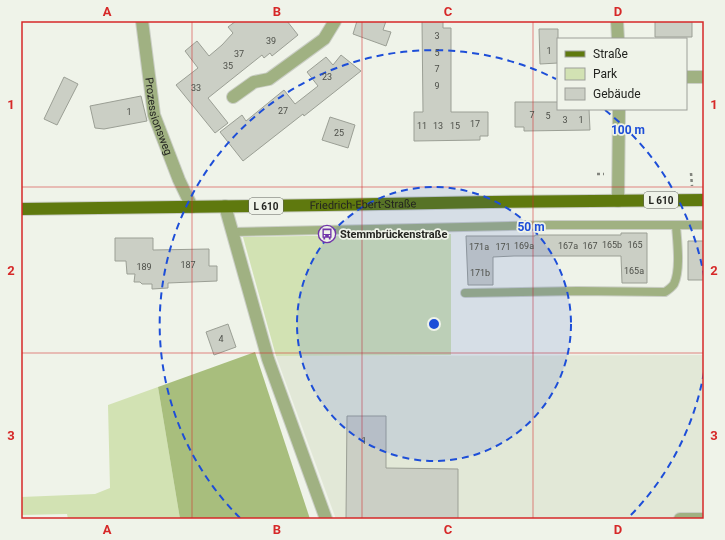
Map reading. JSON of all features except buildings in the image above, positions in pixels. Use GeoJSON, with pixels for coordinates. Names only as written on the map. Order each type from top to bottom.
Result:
{"type":"FeatureCollection","features":[{"type":"Feature","properties":{"kind":"main road","name":"Friedrich-Ebert-Straße"},"geometry":{"type":"LineString","coordinates":[[21,209],[704,200]]}},
{"type":"Feature","properties":{"kind":"street","name":"Prozessionsweg"},"geometry":{"type":"LineString","coordinates":[[142,21],[154,114],[179,180],[192,207]]}},
{"type":"Feature","properties":{"kind":"street"},"geometry":{"type":"LineString","coordinates":[[233,97],[254,82],[269,79],[324,39],[335,21]]}},
{"type":"Feature","properties":{"kind":"street"},"geometry":{"type":"LineString","coordinates":[[617,21],[618,38]]}},
{"type":"Feature","properties":{"kind":"street"},"geometry":{"type":"LineString","coordinates":[[687,77],[704,77]]}},
{"type":"Feature","properties":{"kind":"street"},"geometry":{"type":"LineString","coordinates":[[618,201],[619,110]]}},
{"type":"Feature","properties":{"kind":"street"},"geometry":{"type":"LineString","coordinates":[[225,206],[268,359],[326,519]]}},
{"type":"Feature","properties":{"kind":"street"},"geometry":{"type":"LineString","coordinates":[[680,519],[704,519]]}},
{"type":"Feature","properties":{"kind":"lane"},"geometry":{"type":"LineString","coordinates":[[232,232],[550,225],[704,225]]}},
{"type":"Feature","properties":{"kind":"lane"},"geometry":{"type":"LineString","coordinates":[[465,293],[577,291],[665,292],[674,285],[676,276],[676,225]]}},
{"type":"Feature","properties":{"kind":"shaded area"},"geometry":{"type":"Polygon","coordinates":[[[704,355],[704,519],[336,519],[276,356],[704,355]]]}},
{"type":"Feature","properties":{"kind":"green space"},"geometry":{"type":"Polygon","coordinates":[[[451,234],[451,355],[276,356],[243,237],[451,234]]]}},
{"type":"Feature","properties":{"kind":"green space"},"geometry":{"type":"Polygon","coordinates":[[[255,352],[310,519],[180,519],[158,387],[255,352]]]}},
{"type":"Feature","properties":{"kind":"green space"},"geometry":{"type":"Polygon","coordinates":[[[158,387],[180,519],[68,519],[67,514],[21,515],[21,497],[95,494],[110,488],[108,405],[158,387]]]}},
{"type":"Feature","properties":{"kind":"place","name":"Stemmbrückenstraße"},"geometry":{"type":"Point","coordinates":[327,234]}}]}
